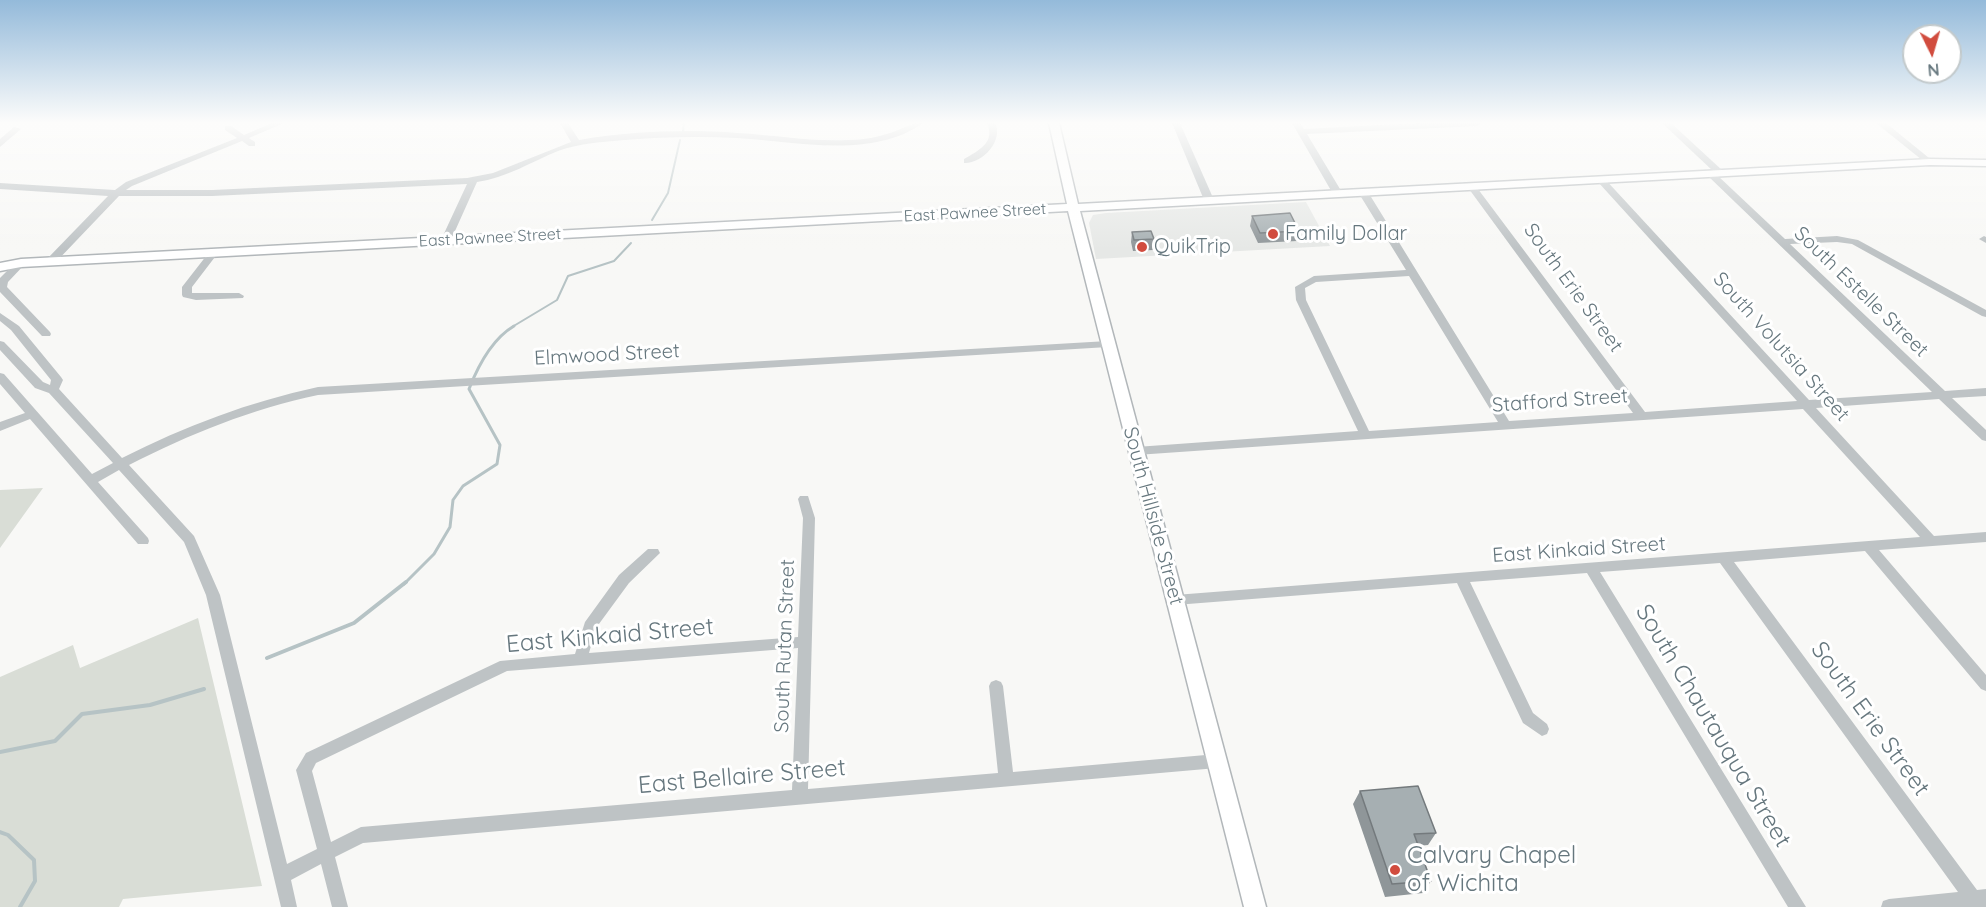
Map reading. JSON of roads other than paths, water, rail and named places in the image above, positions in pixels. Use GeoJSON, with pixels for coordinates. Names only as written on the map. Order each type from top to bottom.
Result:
{"type":"FeatureCollection","features":[{"type":"Feature","properties":{"kind":"main road","name":"South Hillside Street"},"geometry":{"type":"LineString","coordinates":[[1064,165],[1108,344],[1256,907]]}},
{"type":"Feature","properties":{"kind":"main road","name":"East Pawnee Street"},"geometry":{"type":"LineString","coordinates":[[0,267],[50,261],[1871,165]]}},
{"type":"Feature","properties":{"kind":"main road","name":"East Pawnee Street"},"geometry":{"type":"LineString","coordinates":[[0,261],[15,260],[21,263]]}},
{"type":"Feature","properties":{"kind":"street"},"geometry":{"type":"LineString","coordinates":[[50,261],[116,193],[129,184],[175,165]]}},
{"type":"Feature","properties":{"kind":"street"},"geometry":{"type":"LineString","coordinates":[[0,186],[116,193],[212,193],[473,181],[515,165]]}},
{"type":"Feature","properties":{"kind":"street"},"geometry":{"type":"LineString","coordinates":[[1194,165],[1209,200]]}},
{"type":"Feature","properties":{"kind":"street"},"geometry":{"type":"LineString","coordinates":[[1321,165],[1338,194]]}},
{"type":"Feature","properties":{"kind":"street","name":"South Estelle Street"},"geometry":{"type":"LineString","coordinates":[[1707,165],[1782,242],[1986,437]]}},
{"type":"Feature","properties":{"kind":"street","name":"South Volutsia Street"},"geometry":{"type":"LineString","coordinates":[[1602,180],[1931,541]]}},
{"type":"Feature","properties":{"kind":"street"},"geometry":{"type":"LineString","coordinates":[[446,240],[473,181]]}},
{"type":"Feature","properties":{"kind":"street","name":"South Erie Street"},"geometry":{"type":"LineString","coordinates":[[1472,187],[1641,415]]}},
{"type":"Feature","properties":{"kind":"street"},"geometry":{"type":"LineString","coordinates":[[1363,192],[1505,424]]}},
{"type":"Feature","properties":{"kind":"street"},"geometry":{"type":"LineString","coordinates":[[1782,242],[1837,240],[1855,242],[1986,314]]}},
{"type":"Feature","properties":{"kind":"street"},"geometry":{"type":"LineString","coordinates":[[213,253],[187,287],[187,295],[196,297],[239,296]]}},
{"type":"Feature","properties":{"kind":"street"},"geometry":{"type":"LineString","coordinates":[[21,263],[3,281],[2,288],[46,334]]}},
{"type":"Feature","properties":{"kind":"street"},"geometry":{"type":"LineString","coordinates":[[1365,434],[1301,300],[1300,287],[1314,279],[1412,273]]}},
{"type":"Feature","properties":{"kind":"street"},"geometry":{"type":"LineString","coordinates":[[0,316],[15,328],[57,380],[53,390]]}},
{"type":"Feature","properties":{"kind":"street"},"geometry":{"type":"LineString","coordinates":[[0,344],[39,386],[53,390],[189,539],[213,595],[289,907]]}},
{"type":"Feature","properties":{"kind":"street","name":"Elmwood Street"},"geometry":{"type":"LineString","coordinates":[[90,480],[198,425],[280,398],[318,391],[1108,344]]}},
{"type":"Feature","properties":{"kind":"street"},"geometry":{"type":"LineString","coordinates":[[0,377],[144,541]]}},
{"type":"Feature","properties":{"kind":"street","name":"Stafford Street"},"geometry":{"type":"LineString","coordinates":[[1136,451],[1986,392]]}},
{"type":"Feature","properties":{"kind":"street"},"geometry":{"type":"LineString","coordinates":[[0,427],[32,414]]}},
{"type":"Feature","properties":{"kind":"street","name":"South Rutan Street"},"geometry":{"type":"LineString","coordinates":[[800,796],[803,642],[809,518],[804,499]]}},
{"type":"Feature","properties":{"kind":"street","name":"East Kinkaid Street"},"geometry":{"type":"LineString","coordinates":[[1175,600],[1986,537]]}},
{"type":"Feature","properties":{"kind":"street"},"geometry":{"type":"LineString","coordinates":[[1868,546],[1986,685]]}},
{"type":"Feature","properties":{"kind":"street"},"geometry":{"type":"LineString","coordinates":[[580,659],[590,626],[624,579],[653,553]]}},
{"type":"Feature","properties":{"kind":"street","name":"South Erie Street"},"geometry":{"type":"LineString","coordinates":[[1724,558],[1979,901]]}},
{"type":"Feature","properties":{"kind":"street","name":"South Chautauqua Street"},"geometry":{"type":"LineString","coordinates":[[1591,568],[1798,907]]}},
{"type":"Feature","properties":{"kind":"street"},"geometry":{"type":"LineString","coordinates":[[1461,578],[1528,718],[1542,729]]}},
{"type":"Feature","properties":{"kind":"street","name":"East Kinkaid Street"},"geometry":{"type":"LineString","coordinates":[[325,854],[304,770],[311,758],[505,665],[803,642]]}},
{"type":"Feature","properties":{"kind":"street"},"geometry":{"type":"LineString","coordinates":[[996,686],[1006,778]]}},
{"type":"Feature","properties":{"kind":"street","name":"East Bellaire Street"},"geometry":{"type":"LineString","coordinates":[[281,876],[361,835],[1217,761]]}},
{"type":"Feature","properties":{"kind":"street"},"geometry":{"type":"LineString","coordinates":[[325,854],[340,907]]}},
{"type":"Feature","properties":{"kind":"street"},"geometry":{"type":"LineString","coordinates":[[1889,907],[1979,901]]}},
{"type":"Feature","properties":{"kind":"waterway"},"geometry":{"type":"LineString","coordinates":[[652,220],[668,193],[674,165]]}},
{"type":"Feature","properties":{"kind":"waterway"},"geometry":{"type":"LineString","coordinates":[[512,327],[557,300],[568,276],[614,261],[631,243]]}},
{"type":"Feature","properties":{"kind":"waterway"},"geometry":{"type":"LineString","coordinates":[[406,582],[434,554],[450,527],[453,500],[463,486],[497,464],[500,445],[469,389],[492,346],[514,326]]}},
{"type":"Feature","properties":{"kind":"waterway"},"geometry":{"type":"LineString","coordinates":[[267,658],[354,623],[406,582]]}},
{"type":"Feature","properties":{"kind":"waterway"},"geometry":{"type":"LineString","coordinates":[[0,752],[55,741],[82,714],[150,705],[204,689]]}},
{"type":"Feature","properties":{"kind":"waterway"},"geometry":{"type":"LineString","coordinates":[[0,832],[8,835],[34,860],[35,881],[20,907]]}},
{"type":"Feature","properties":{"kind":"place","name":"Family Dollar"},"geometry":{"type":"Point","coordinates":[1273,234]}},
{"type":"Feature","properties":{"kind":"place","name":"QuikTrip"},"geometry":{"type":"Point","coordinates":[1142,247]}},
{"type":"Feature","properties":{"kind":"place","name":"Calvary Chapel of Wichita"},"geometry":{"type":"Point","coordinates":[1395,870]}}]}
